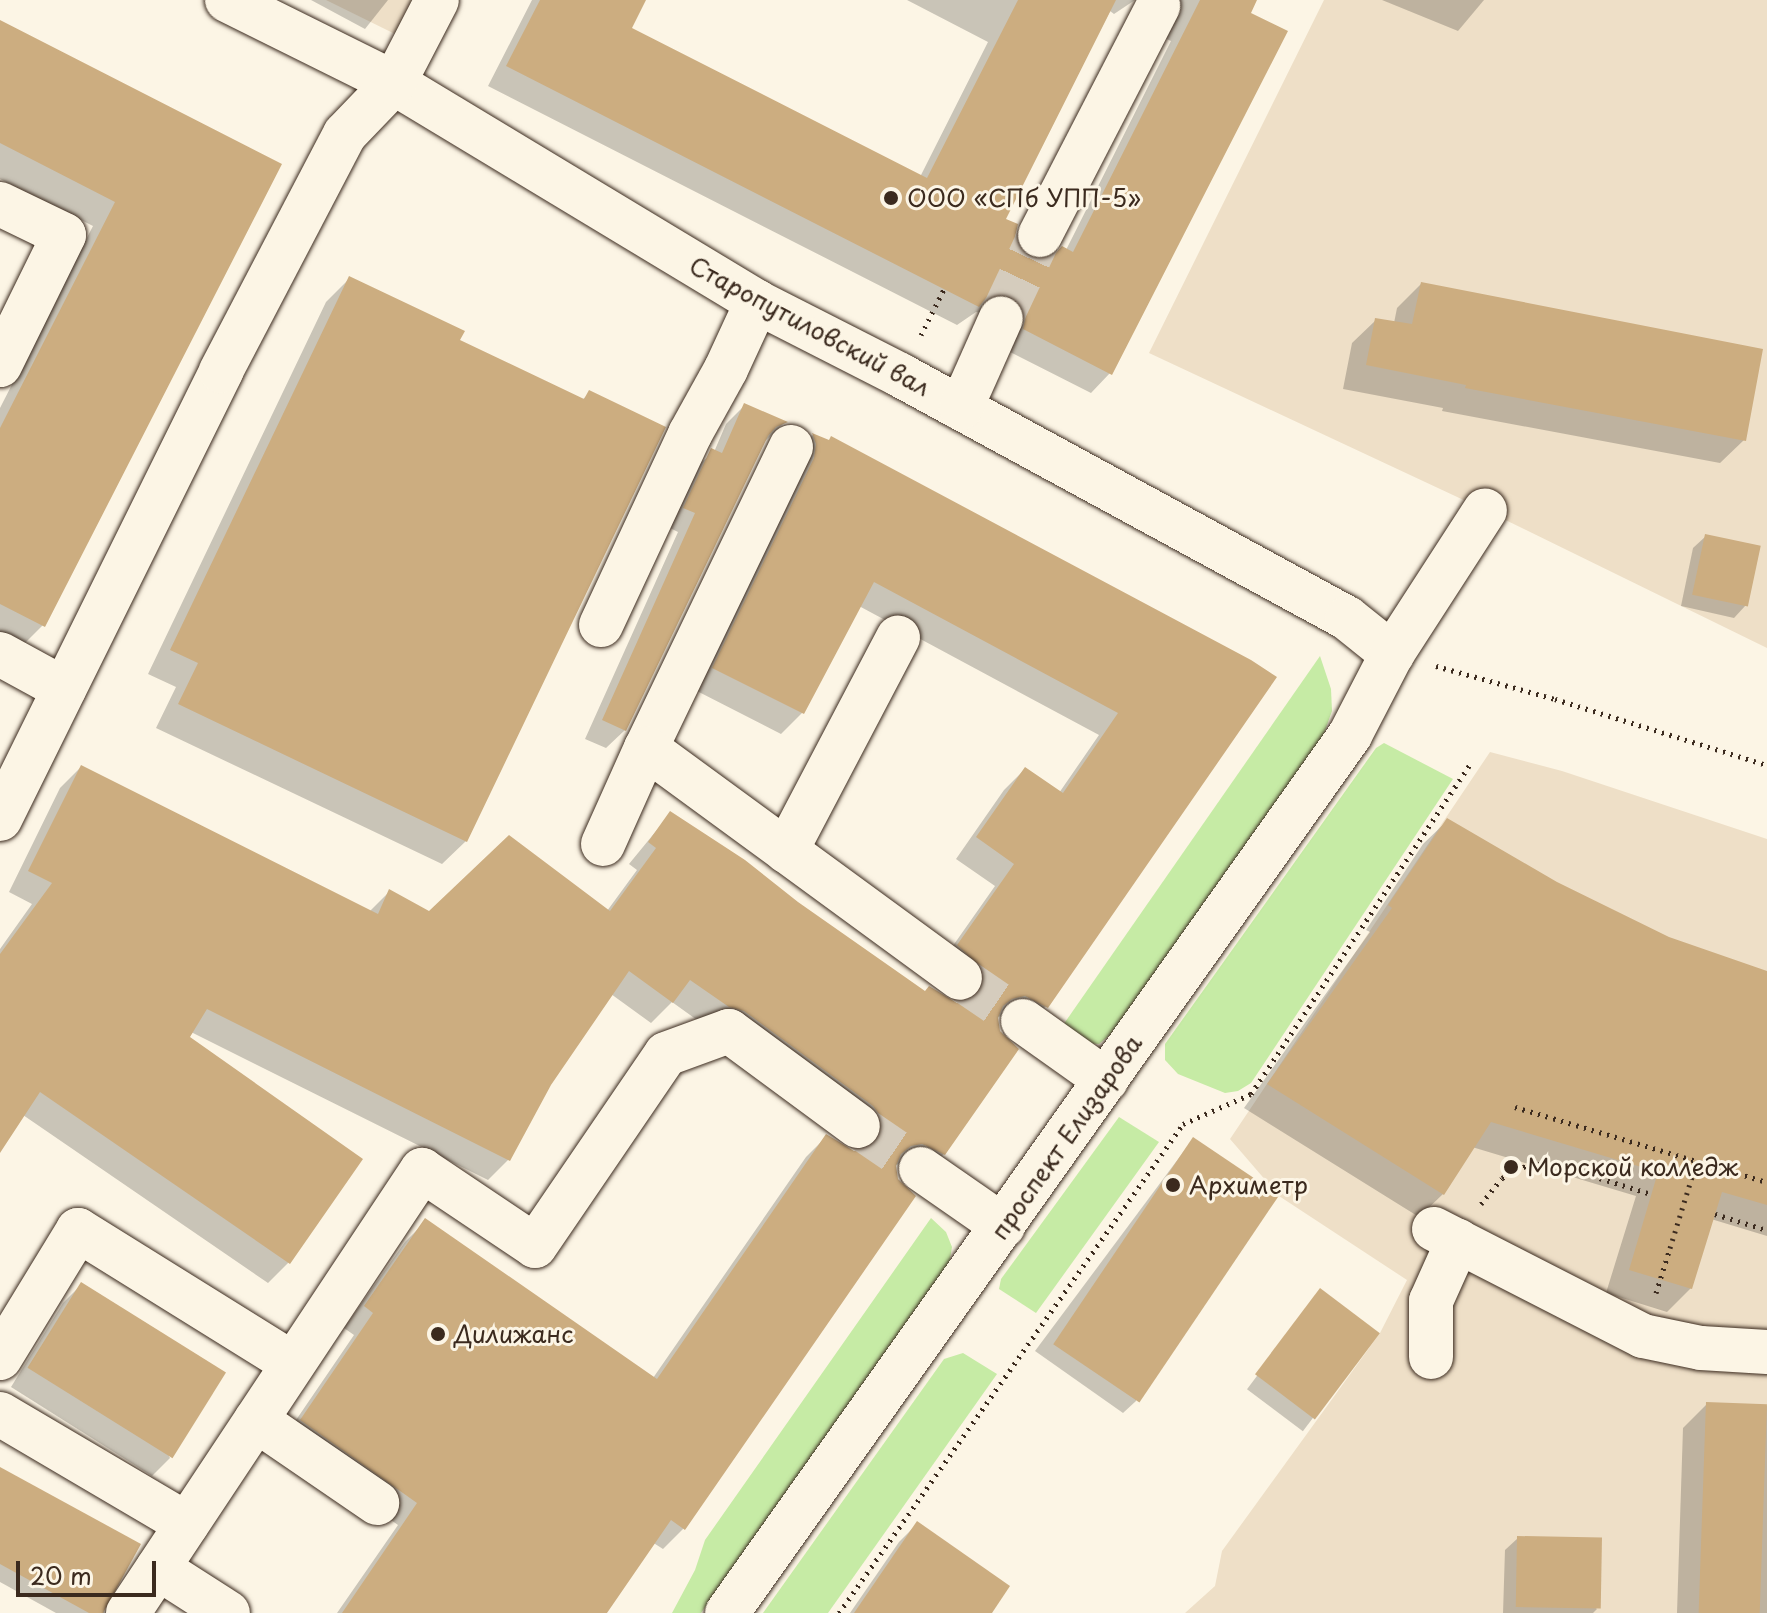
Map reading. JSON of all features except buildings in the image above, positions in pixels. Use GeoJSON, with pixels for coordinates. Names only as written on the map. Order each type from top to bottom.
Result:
{"type":"FeatureCollection","features":[{"type":"Feature","properties":{"kind":"street","name":"Старопутиловский вал"},"geometry":{"type":"LineString","coordinates":[[227,0],[394,83],[757,302],[961,408],[1347,618],[1392,654]]}},
{"type":"Feature","properties":{"kind":"street"},"geometry":{"type":"LineString","coordinates":[[0,819],[221,371],[345,134],[394,83],[437,0]]}},
{"type":"Feature","properties":{"kind":"street"},"geometry":{"type":"LineString","coordinates":[[1040,235],[1158,6]]}},
{"type":"Feature","properties":{"kind":"street"},"geometry":{"type":"LineString","coordinates":[[0,204],[64,235],[0,365]]}},
{"type":"Feature","properties":{"kind":"street"},"geometry":{"type":"LineString","coordinates":[[601,625],[690,434],[757,302]]}},
{"type":"Feature","properties":{"kind":"street"},"geometry":{"type":"LineString","coordinates":[[961,408],[1001,318]]}},
{"type":"Feature","properties":{"kind":"street"},"geometry":{"type":"LineString","coordinates":[[603,844],[791,447]]}},
{"type":"Feature","properties":{"kind":"street","name":"проспект Елизарова"},"geometry":{"type":"LineString","coordinates":[[727,1613],[1350,735],[1392,654],[1485,510]]}},
{"type":"Feature","properties":{"kind":"street"},"geometry":{"type":"LineString","coordinates":[[786,851],[898,638]]}},
{"type":"Feature","properties":{"kind":"street"},"geometry":{"type":"LineString","coordinates":[[0,654],[64,689]]}},
{"type":"Feature","properties":{"kind":"street"},"geometry":{"type":"LineString","coordinates":[[646,748],[960,978]]}},
{"type":"Feature","properties":{"kind":"street"},"geometry":{"type":"LineString","coordinates":[[1023,1021],[1106,1080]]}},
{"type":"Feature","properties":{"kind":"street"},"geometry":{"type":"LineString","coordinates":[[128,1613],[422,1170],[535,1246],[666,1054],[729,1031],[858,1126]]}},
{"type":"Feature","properties":{"kind":"street"},"geometry":{"type":"LineString","coordinates":[[921,1169],[1003,1226]]}},
{"type":"Feature","properties":{"kind":"street"},"geometry":{"type":"LineString","coordinates":[[0,1358],[78,1230],[293,1364]]}},
{"type":"Feature","properties":{"kind":"street"},"geometry":{"type":"LineString","coordinates":[[1431,1357],[1431,1301],[1446,1235],[1643,1336],[1701,1348],[1767,1352]]}},
{"type":"Feature","properties":{"kind":"street"},"geometry":{"type":"LineString","coordinates":[[0,1414],[187,1524]]}},
{"type":"Feature","properties":{"kind":"street"},"geometry":{"type":"LineString","coordinates":[[256,1420],[377,1503]]}},
{"type":"Feature","properties":{"kind":"street"},"geometry":{"type":"LineString","coordinates":[[158,1568],[228,1613]]}},
{"type":"Feature","properties":{"kind":"path"},"geometry":{"type":"LineString","coordinates":[[920,337],[944,289]]}},
{"type":"Feature","properties":{"kind":"path"},"geometry":{"type":"LineString","coordinates":[[1392,654],[1555,699],[1767,765]]}},
{"type":"Feature","properties":{"kind":"path"},"geometry":{"type":"LineString","coordinates":[[839,1613],[1183,1124],[1251,1094],[1470,765]]}},
{"type":"Feature","properties":{"kind":"path"},"geometry":{"type":"LineString","coordinates":[[1515,1107],[1767,1182]]}},
{"type":"Feature","properties":{"kind":"path"},"geometry":{"type":"LineString","coordinates":[[1660,1279],[1697,1161]]}},
{"type":"Feature","properties":{"kind":"path"},"geometry":{"type":"LineString","coordinates":[[1446,1235],[1502,1178],[1530,1164],[1554,1164],[1651,1194]]}},
{"type":"Feature","properties":{"kind":"path"},"geometry":{"type":"LineString","coordinates":[[1715,1214],[1767,1230]]}},
{"type":"Feature","properties":{"kind":"shaded area"},"geometry":{"type":"Polygon","coordinates":[[[326,0],[412,0],[395,34],[326,0]]]}},
{"type":"Feature","properties":{"kind":"shaded area"},"geometry":{"type":"Polygon","coordinates":[[[1324,0],[1767,0],[1767,648],[1485,510],[1149,353],[1324,0]]]}},
{"type":"Feature","properties":{"kind":"shaded area","name":"Морской колледж"},"geometry":{"type":"Polygon","coordinates":[[[1490,752],[1562,771],[1767,839],[1767,1613],[1185,1613],[1215,1586],[1222,1551],[1380,1333],[1407,1280],[1279,1196],[1230,1139],[1490,752]]]}},
{"type":"Feature","properties":{"kind":"green space"},"geometry":{"type":"Polygon","coordinates":[[[1320,656],[1331,689],[1332,711],[1323,736],[1111,1034],[1099,1044],[1084,1043],[1061,1028],[1320,656]]]}},
{"type":"Feature","properties":{"kind":"green space"},"geometry":{"type":"Polygon","coordinates":[[[1384,743],[1453,779],[1251,1083],[1238,1091],[1225,1093],[1178,1074],[1165,1060],[1165,1044],[1376,748],[1384,743]]]}},
{"type":"Feature","properties":{"kind":"green space"},"geometry":{"type":"Polygon","coordinates":[[[1119,1117],[1159,1142],[1036,1313],[999,1289],[1001,1279],[1119,1117]]]}},
{"type":"Feature","properties":{"kind":"green space"},"geometry":{"type":"Polygon","coordinates":[[[931,1218],[946,1232],[952,1247],[949,1265],[701,1613],[672,1613],[695,1570],[705,1540],[931,1218]]]}},
{"type":"Feature","properties":{"kind":"green space"},"geometry":{"type":"Polygon","coordinates":[[[963,1353],[997,1374],[828,1613],[763,1613],[944,1359],[963,1353]]]}},
{"type":"Feature","properties":{"kind":"tunnel"},"geometry":{"type":"LineString","coordinates":[[1001,318],[1040,235]]}},
{"type":"Feature","properties":{"kind":"tunnel"},"geometry":{"type":"LineString","coordinates":[[960,978],[1023,1021]]}},
{"type":"Feature","properties":{"kind":"tunnel"},"geometry":{"type":"LineString","coordinates":[[858,1126],[921,1169]]}},
{"type":"Feature","properties":{"kind":"place","name":"ООО «СПб УПП-5»"},"geometry":{"type":"Point","coordinates":[891,198]}},
{"type":"Feature","properties":{"kind":"place","name":"Морской колледж"},"geometry":{"type":"Point","coordinates":[1511,1167]}},
{"type":"Feature","properties":{"kind":"place","name":"Архиметр"},"geometry":{"type":"Point","coordinates":[1173,1185]}},
{"type":"Feature","properties":{"kind":"place","name":"Дилижанс"},"geometry":{"type":"Point","coordinates":[438,1334]}}]}
